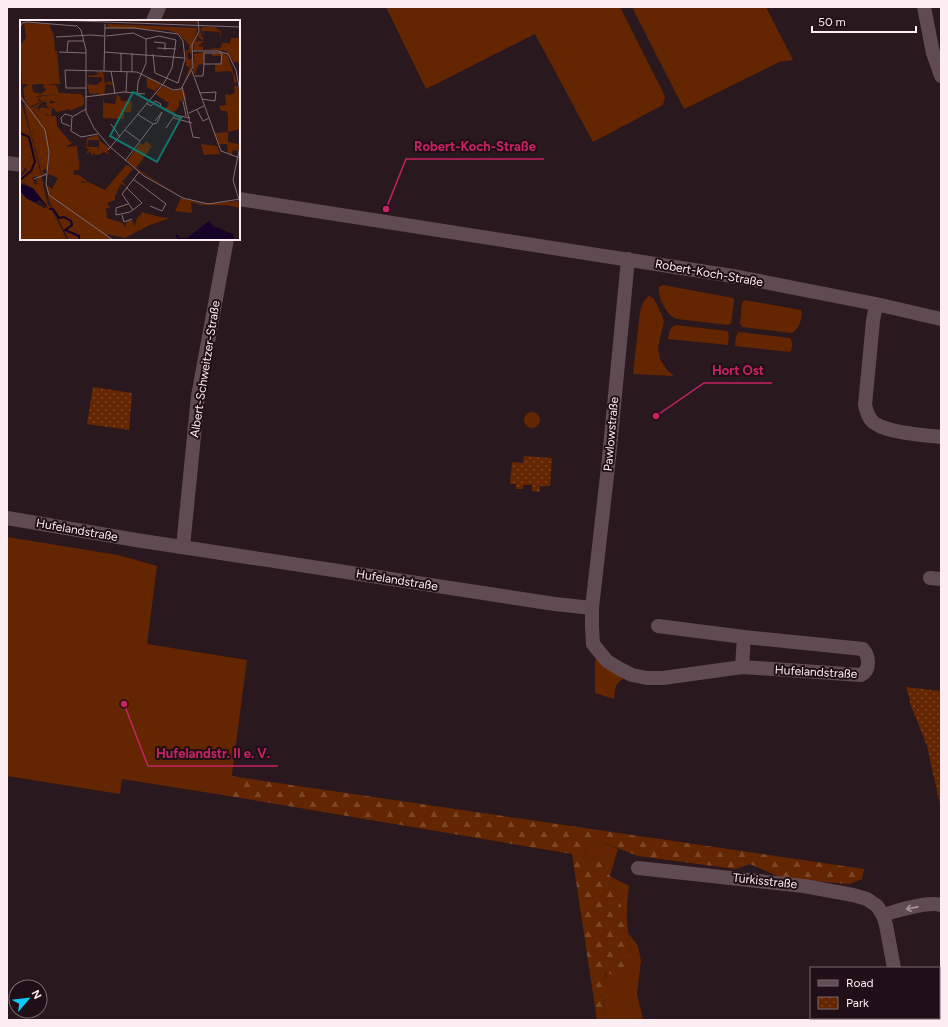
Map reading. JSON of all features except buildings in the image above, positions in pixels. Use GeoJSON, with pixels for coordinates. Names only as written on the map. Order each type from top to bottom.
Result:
{"type":"FeatureCollection","features":[{"type":"Feature","properties":{"kind":"street"},"geometry":{"type":"LineString","coordinates":[[153,20],[158,7]]}},
{"type":"Feature","properties":{"kind":"street"},"geometry":{"type":"LineString","coordinates":[[924,7],[933,53],[941,76]]}},
{"type":"Feature","properties":{"kind":"street"},"geometry":{"type":"LineString","coordinates":[[7,163],[20,166]]}},
{"type":"Feature","properties":{"kind":"street","name":"Robert-Koch-Straße"},"geometry":{"type":"LineString","coordinates":[[240,199],[733,276],[876,304],[941,319]]}},
{"type":"Feature","properties":{"kind":"street","name":"Albert-Schweitzer-Straße"},"geometry":{"type":"LineString","coordinates":[[183,547],[198,396],[227,240]]}},
{"type":"Feature","properties":{"kind":"street","name":"Pawlowstraße"},"geometry":{"type":"LineString","coordinates":[[592,608],[609,458],[628,260]]}},
{"type":"Feature","properties":{"kind":"street"},"geometry":{"type":"LineString","coordinates":[[876,304],[865,406],[867,413],[875,424],[899,432],[940,436]]}},
{"type":"Feature","properties":{"kind":"street","name":"Hufelandstraße"},"geometry":{"type":"LineString","coordinates":[[7,518],[183,547],[555,604],[592,608],[594,644],[607,661],[632,675],[647,678],[663,678],[742,667],[861,675],[865,673],[868,664],[866,653],[863,649],[744,637],[658,626]]}},
{"type":"Feature","properties":{"kind":"street"},"geometry":{"type":"LineString","coordinates":[[742,667],[744,637]]}},
{"type":"Feature","properties":{"kind":"street","name":"Türkisstraße"},"geometry":{"type":"LineString","coordinates":[[638,868],[804,886],[853,895],[867,899],[877,906],[883,915]]}},
{"type":"Feature","properties":{"kind":"street"},"geometry":{"type":"LineString","coordinates":[[894,967],[883,915],[927,905],[941,905]]}},
{"type":"Feature","properties":{"kind":"green space"},"geometry":{"type":"Polygon","coordinates":[[[386,7],[620,7],[665,96],[663,105],[593,142],[535,34],[426,89],[386,7]]]}},
{"type":"Feature","properties":{"kind":"green space"},"geometry":{"type":"Polygon","coordinates":[[[632,7],[766,7],[793,60],[779,62],[684,109],[632,7]]]}},
{"type":"Feature","properties":{"kind":"green space"},"geometry":{"type":"Polygon","coordinates":[[[663,285],[733,298],[734,301],[731,323],[728,325],[677,319],[673,317],[666,310],[661,301],[659,287],[663,285]]]}},
{"type":"Feature","properties":{"kind":"green space"},"geometry":{"type":"Polygon","coordinates":[[[649,296],[654,299],[664,322],[658,348],[660,359],[667,370],[674,376],[633,374],[640,312],[644,301],[649,296]]]}},
{"type":"Feature","properties":{"kind":"green space"},"geometry":{"type":"Polygon","coordinates":[[[745,300],[801,310],[801,319],[796,329],[792,333],[742,327],[740,323],[742,303],[745,300]]]}},
{"type":"Feature","properties":{"kind":"green space"},"geometry":{"type":"Polygon","coordinates":[[[676,325],[727,331],[729,336],[728,345],[668,339],[670,330],[676,325]]]}},
{"type":"Feature","properties":{"kind":"green space"},"geometry":{"type":"Polygon","coordinates":[[[739,332],[790,338],[792,348],[790,352],[735,346],[736,336],[739,332]]]}},
{"type":"Feature","properties":{"kind":"green space"},"geometry":{"type":"Polygon","coordinates":[[[93,387],[132,393],[129,430],[87,424],[93,387]]]}},
{"type":"Feature","properties":{"kind":"green space"},"geometry":{"type":"Polygon","coordinates":[[[532,412],[538,414],[540,420],[538,426],[532,428],[526,426],[524,420],[526,414],[532,412]]]}},
{"type":"Feature","properties":{"kind":"green space"},"geometry":{"type":"Polygon","coordinates":[[[524,456],[552,458],[550,486],[540,486],[540,492],[532,491],[532,485],[523,485],[523,489],[516,489],[516,484],[510,484],[512,462],[523,463],[524,456]]]}},
{"type":"Feature","properties":{"kind":"green space"},"geometry":{"type":"Polygon","coordinates":[[[7,537],[118,555],[157,566],[147,644],[247,660],[229,796],[122,779],[120,794],[7,776],[7,537]]]}},
{"type":"Feature","properties":{"kind":"green space"},"geometry":{"type":"Polygon","coordinates":[[[597,659],[626,677],[617,684],[614,699],[595,693],[595,660],[597,659]]]}},
{"type":"Feature","properties":{"kind":"green space"},"geometry":{"type":"Polygon","coordinates":[[[906,687],[941,691],[941,809],[927,746],[910,703],[906,687]]]}},
{"type":"Feature","properties":{"kind":"green space"},"geometry":{"type":"Polygon","coordinates":[[[231,776],[864,869],[862,879],[849,884],[782,878],[750,864],[735,869],[638,856],[599,841],[587,846],[584,855],[588,861],[599,860],[610,876],[627,921],[630,954],[625,973],[617,976],[606,973],[604,979],[610,991],[605,1001],[603,1017],[601,1020],[597,1020],[572,854],[229,796],[231,776]]]}},
{"type":"Feature","properties":{"kind":"green space"},"geometry":{"type":"Polygon","coordinates":[[[599,841],[618,849],[610,876],[599,860],[588,861],[584,855],[587,846],[599,841]]]}},
{"type":"Feature","properties":{"kind":"green space"},"geometry":{"type":"Polygon","coordinates":[[[610,876],[629,886],[627,921],[610,876]]]}},
{"type":"Feature","properties":{"kind":"green space"},"geometry":{"type":"Polygon","coordinates":[[[628,933],[638,946],[641,961],[637,994],[643,1019],[601,1020],[603,1017],[605,1001],[610,991],[604,979],[607,973],[630,954],[628,933]]]}},
{"type":"Feature","properties":{"kind":"place","name":"Robert-Koch-Straße"},"geometry":{"type":"Point","coordinates":[386,209]}},
{"type":"Feature","properties":{"kind":"place","name":"Hort Ost"},"geometry":{"type":"Point","coordinates":[656,416]}},
{"type":"Feature","properties":{"kind":"place","name":"Hufelandstr. II e. V."},"geometry":{"type":"Point","coordinates":[124,704]}}]}
